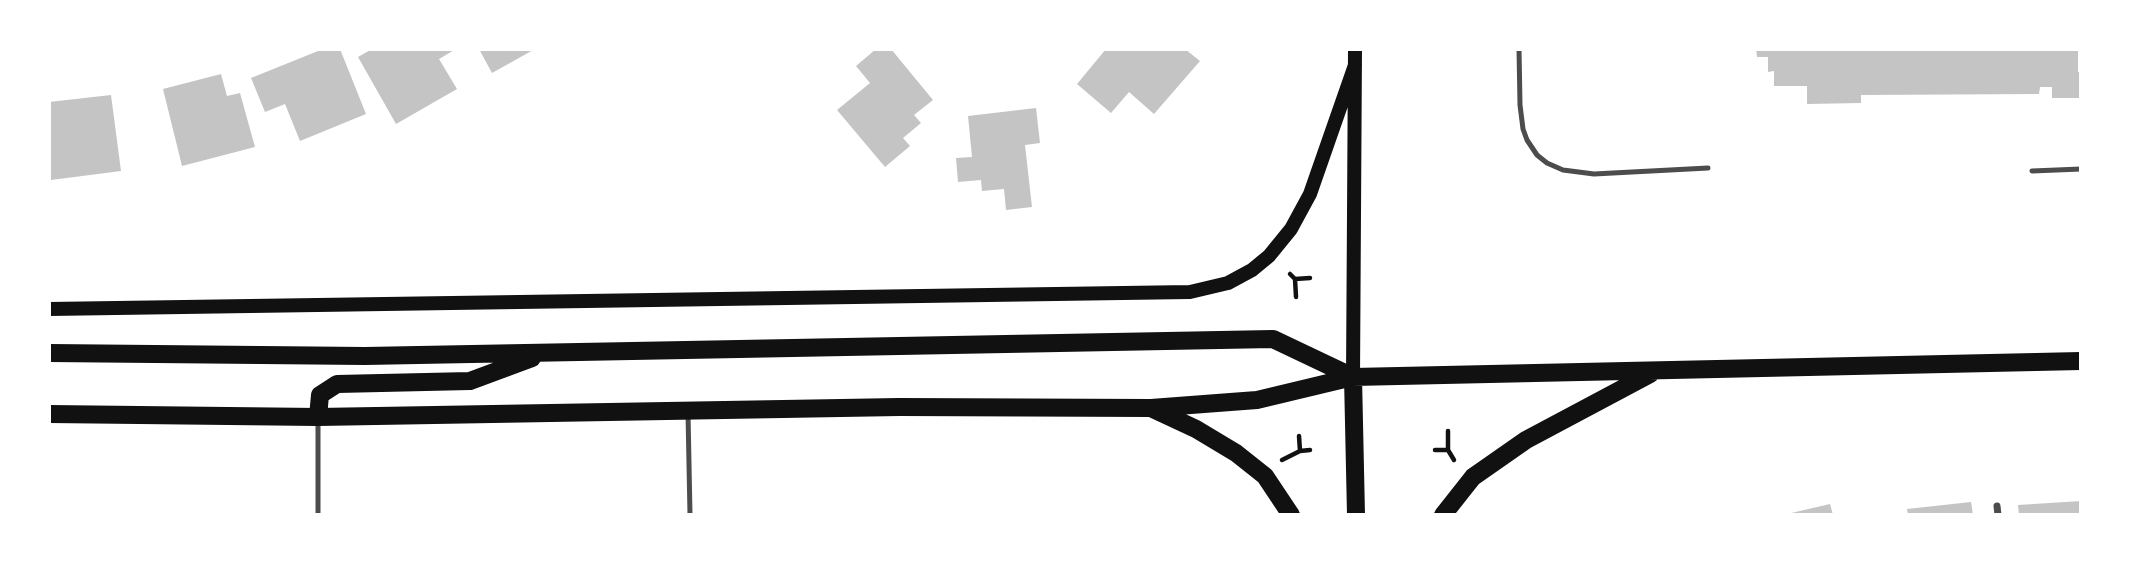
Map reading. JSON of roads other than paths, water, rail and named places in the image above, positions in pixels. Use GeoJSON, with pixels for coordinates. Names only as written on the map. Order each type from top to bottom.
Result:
{"type":"FeatureCollection","features":[{"type":"Feature","properties":{"kind":"main road"},"geometry":{"type":"LineString","coordinates":[[1355,49],[1353,377],[1356,515]]}},
{"type":"Feature","properties":{"kind":"main road"},"geometry":{"type":"LineString","coordinates":[[49,309],[1190,292],[1228,283],[1252,270],[1269,256],[1291,229],[1310,194],[1355,65]]}},
{"type":"Feature","properties":{"kind":"main road"},"geometry":{"type":"LineString","coordinates":[[49,353],[365,356],[1273,339],[1353,377]]}},
{"type":"Feature","properties":{"kind":"main road"},"geometry":{"type":"LineString","coordinates":[[318,417],[320,395],[337,384],[470,381],[544,353]]}},
{"type":"Feature","properties":{"kind":"main road"},"geometry":{"type":"LineString","coordinates":[[49,414],[318,417],[900,407],[1152,408],[1257,400],[1353,377],[2072,360],[2081,354]]}},
{"type":"Feature","properties":{"kind":"main road"},"geometry":{"type":"LineString","coordinates":[[1443,515],[1473,477],[1526,440],[1657,371]]}},
{"type":"Feature","properties":{"kind":"main road"},"geometry":{"type":"LineString","coordinates":[[1152,408],[1237,453],[1265,476],[1291,515]]}},
{"type":"Feature","properties":{"kind":"lane"},"geometry":{"type":"LineString","coordinates":[[1519,49],[1523,129],[1537,155],[1547,163],[1563,170],[1594,173],[1708,168]]}},
{"type":"Feature","properties":{"kind":"lane"},"geometry":{"type":"LineString","coordinates":[[2032,171],[2081,169]]}},
{"type":"Feature","properties":{"kind":"lane"},"geometry":{"type":"LineString","coordinates":[[688,411],[690,515]]}},
{"type":"Feature","properties":{"kind":"lane"},"geometry":{"type":"LineString","coordinates":[[318,417],[318,515]]}}]}
